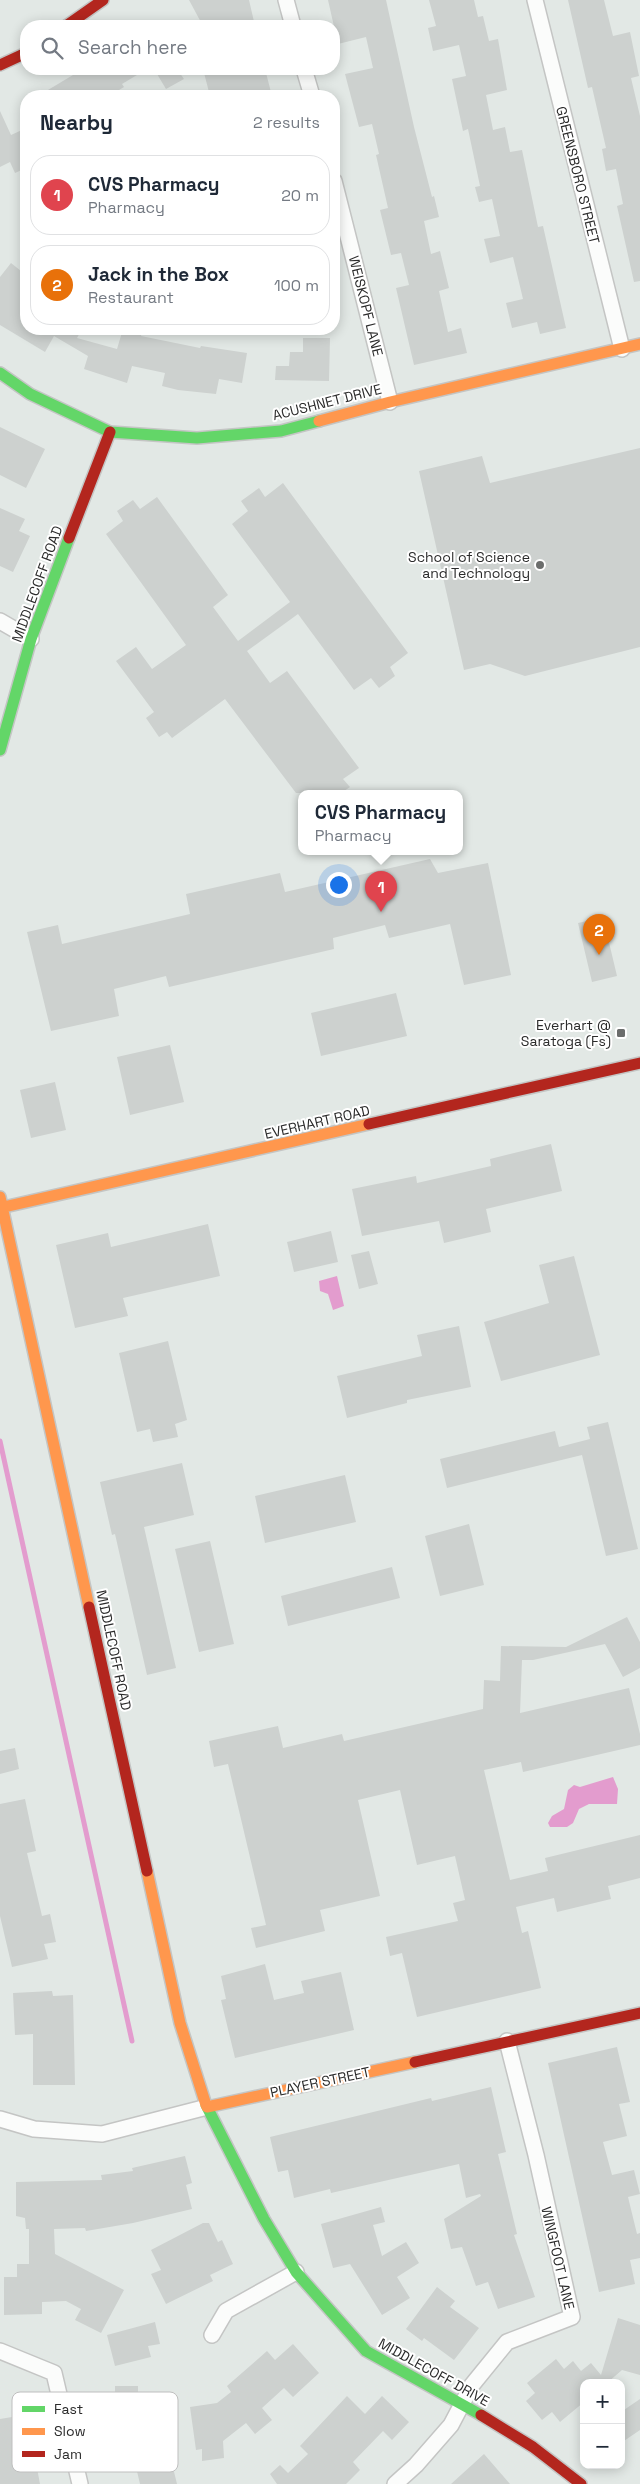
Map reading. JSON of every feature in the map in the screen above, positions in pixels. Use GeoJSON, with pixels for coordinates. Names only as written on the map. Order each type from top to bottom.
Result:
{"type":"FeatureCollection","features":[{"type":"Feature","properties":{"kind":"street"},"geometry":{"type":"LineString","coordinates":[[75,20],[103,0]]}},
{"type":"Feature","properties":{"kind":"street"},"geometry":{"type":"LineString","coordinates":[[286,0],[291,20]]}},
{"type":"Feature","properties":{"kind":"street","name":"GREENSBORO STREET"},"geometry":{"type":"LineString","coordinates":[[535,0],[622,349]]}},
{"type":"Feature","properties":{"kind":"street"},"geometry":{"type":"LineString","coordinates":[[0,65],[20,56]]}},
{"type":"Feature","properties":{"kind":"street"},"geometry":{"type":"LineString","coordinates":[[306,75],[310,90]]}},
{"type":"Feature","properties":{"kind":"street","name":"WEISKOPF LANE"},"geometry":{"type":"LineString","coordinates":[[340,207],[390,402]]}},
{"type":"Feature","properties":{"kind":"street","name":"ACUSHNET DRIVE"},"geometry":{"type":"LineString","coordinates":[[0,373],[30,394],[110,432],[197,438],[281,431],[390,402],[640,344]]}},
{"type":"Feature","properties":{"kind":"street","name":"MIDDLECOFF ROAD"},"geometry":{"type":"LineString","coordinates":[[0,750],[31,639],[110,432]]}},
{"type":"Feature","properties":{"kind":"street"},"geometry":{"type":"LineString","coordinates":[[0,620],[31,639]]}},
{"type":"Feature","properties":{"kind":"street","name":"EVERHART ROAD"},"geometry":{"type":"LineString","coordinates":[[1,1204],[640,1063]]}},
{"type":"Feature","properties":{"kind":"street","name":"MIDDLECOFF ROAD"},"geometry":{"type":"LineString","coordinates":[[1,1204],[180,2022],[206,2107]]}},
{"type":"Feature","properties":{"kind":"street","name":"PLAYER STREET"},"geometry":{"type":"LineString","coordinates":[[0,2119],[34,2129],[102,2134],[206,2107],[640,2013]]}},
{"type":"Feature","properties":{"kind":"street","name":"WINGFOOT LANE"},"geometry":{"type":"LineString","coordinates":[[395,2484],[416,2465],[450,2425],[463,2404],[472,2384],[507,2342],[572,2317],[536,2155],[507,2041]]}},
{"type":"Feature","properties":{"kind":"street","name":"MIDDLECOFF DRIVE"},"geometry":{"type":"LineString","coordinates":[[206,2107],[264,2219],[296,2272],[366,2351],[463,2404],[533,2447],[581,2484]]}},
{"type":"Feature","properties":{"kind":"street"},"geometry":{"type":"LineString","coordinates":[[212,2335],[226,2311],[296,2272]]}},
{"type":"Feature","properties":{"kind":"street"},"geometry":{"type":"LineString","coordinates":[[0,2351],[54,2373],[58,2392]]}},
{"type":"Feature","properties":{"kind":"shaded area"},"geometry":{"type":"Polygon","coordinates":[[[337,1276],[344,1306],[333,1310],[328,1294],[320,1291],[319,1281],[337,1276]]]}},
{"type":"Feature","properties":{"kind":"shaded area"},"geometry":{"type":"Polygon","coordinates":[[[613,1777],[618,1789],[617,1804],[589,1804],[579,1809],[573,1823],[567,1827],[550,1827],[548,1823],[552,1816],[564,1809],[568,1790],[574,1785],[580,1787],[613,1777]]]}},
{"type":"Feature","properties":{"kind":"building"},"geometry":{"type":"Polygon","coordinates":[[[189,0],[249,0],[254,20],[200,20],[189,0]]]}},
{"type":"Feature","properties":{"kind":"building"},"geometry":{"type":"Polygon","coordinates":[[[328,0],[386,0],[414,127],[439,217],[424,221],[431,254],[440,251],[449,288],[439,291],[448,332],[461,328],[467,353],[414,365],[396,288],[409,285],[401,253],[391,255],[380,210],[388,208],[376,155],[379,154],[372,124],[359,127],[345,74],[373,68],[366,37],[340,44],[340,20],[333,20],[328,0]]]}},
{"type":"Feature","properties":{"kind":"building"},"geometry":{"type":"Polygon","coordinates":[[[429,0],[474,0],[478,17],[483,16],[489,41],[498,39],[507,90],[486,95],[493,130],[505,127],[510,152],[522,150],[538,227],[543,226],[566,328],[540,334],[537,322],[512,328],[506,303],[523,299],[513,257],[490,263],[484,239],[500,236],[492,199],[479,202],[475,187],[480,186],[468,129],[463,131],[452,79],[466,76],[459,45],[433,51],[428,28],[436,26],[429,0]]]}},
{"type":"Feature","properties":{"kind":"building"},"geometry":{"type":"Polygon","coordinates":[[[568,0],[604,0],[613,36],[630,32],[639,76],[631,78],[640,116],[640,281],[634,282],[617,206],[623,204],[616,169],[606,171],[602,149],[606,148],[592,87],[588,88],[568,0]]]}},
{"type":"Feature","properties":{"kind":"building"},"geometry":{"type":"Polygon","coordinates":[[[73,75],[137,75],[122,84],[124,87],[119,90],[48,90],[73,75]]]}},
{"type":"Feature","properties":{"kind":"building"},"geometry":{"type":"Polygon","coordinates":[[[158,75],[181,75],[184,79],[166,89],[158,75]]]}},
{"type":"Feature","properties":{"kind":"building"},"geometry":{"type":"Polygon","coordinates":[[[205,75],[267,75],[270,90],[208,90],[205,75]]]}},
{"type":"Feature","properties":{"kind":"building"},"geometry":{"type":"Polygon","coordinates":[[[0,111],[11,135],[20,131],[20,171],[15,173],[10,162],[0,167],[0,111]]]}},
{"type":"Feature","properties":{"kind":"building"},"geometry":{"type":"Polygon","coordinates":[[[11,263],[20,270],[20,335],[79,335],[77,338],[117,349],[121,335],[141,335],[200,348],[201,346],[247,353],[242,383],[219,379],[216,394],[178,390],[162,386],[165,373],[132,366],[127,383],[84,369],[88,356],[54,336],[45,352],[0,325],[0,277],[11,263]]]}},
{"type":"Feature","properties":{"kind":"building"},"geometry":{"type":"Polygon","coordinates":[[[303,338],[330,338],[329,381],[275,380],[276,366],[289,366],[290,352],[303,352],[303,338]]]}},
{"type":"Feature","properties":{"kind":"building"},"geometry":{"type":"Polygon","coordinates":[[[0,427],[45,449],[26,488],[0,475],[0,427]]]}},
{"type":"Feature","properties":{"kind":"building","name":"School of Science and Technology"},"geometry":{"type":"Polygon","coordinates":[[[640,448],[640,647],[525,676],[490,664],[464,670],[419,471],[482,456],[490,483],[640,448]]]}},
{"type":"Feature","properties":{"kind":"building"},"geometry":{"type":"Polygon","coordinates":[[[283,483],[408,653],[390,667],[395,676],[379,688],[371,678],[354,690],[298,614],[247,651],[270,683],[287,671],[359,768],[343,779],[350,787],[346,790],[298,790],[298,793],[296,793],[225,699],[172,738],[167,732],[159,737],[146,718],[154,712],[116,661],[136,647],[152,669],[186,645],[106,534],[123,521],[117,511],[133,500],[140,509],[157,497],[228,595],[213,607],[238,641],[290,602],[232,524],[248,511],[241,501],[259,488],[265,497],[283,483]]]}},
{"type":"Feature","properties":{"kind":"building"},"geometry":{"type":"Polygon","coordinates":[[[0,508],[25,519],[19,531],[30,536],[13,572],[0,566],[0,508]]]}},
{"type":"Feature","properties":{"kind":"building"},"geometry":{"type":"Polygon","coordinates":[[[430,859],[438,873],[488,863],[511,975],[464,985],[450,924],[389,938],[385,925],[333,938],[334,949],[169,987],[166,976],[114,989],[119,1016],[51,1031],[27,932],[58,925],[62,944],[190,914],[186,894],[280,873],[285,892],[430,859]]]}},
{"type":"Feature","properties":{"kind":"building"},"geometry":{"type":"Polygon","coordinates":[[[600,918],[604,935],[607,934],[617,976],[592,982],[578,923],[600,918]]]}},
{"type":"Feature","properties":{"kind":"building"},"geometry":{"type":"Polygon","coordinates":[[[396,993],[407,1036],[321,1056],[311,1013],[396,993]]]}},
{"type":"Feature","properties":{"kind":"building"},"geometry":{"type":"Polygon","coordinates":[[[170,1045],[184,1102],[130,1115],[117,1057],[170,1045]]]}},
{"type":"Feature","properties":{"kind":"building"},"geometry":{"type":"Polygon","coordinates":[[[55,1082],[66,1130],[31,1138],[20,1090],[55,1082]]]}},
{"type":"Feature","properties":{"kind":"building"},"geometry":{"type":"Polygon","coordinates":[[[551,1144],[562,1191],[486,1209],[491,1232],[444,1243],[439,1221],[362,1236],[352,1189],[416,1176],[417,1183],[491,1166],[490,1159],[551,1144]]]}},
{"type":"Feature","properties":{"kind":"building"},"geometry":{"type":"Polygon","coordinates":[[[208,1224],[220,1276],[123,1298],[128,1316],[75,1328],[56,1245],[108,1233],[111,1247],[208,1224]]]}},
{"type":"Feature","properties":{"kind":"building"},"geometry":{"type":"Polygon","coordinates":[[[331,1231],[338,1262],[294,1272],[287,1242],[331,1231]]]}},
{"type":"Feature","properties":{"kind":"building"},"geometry":{"type":"Polygon","coordinates":[[[369,1251],[378,1284],[359,1289],[351,1255],[369,1251]]]}},
{"type":"Feature","properties":{"kind":"building"},"geometry":{"type":"Polygon","coordinates":[[[574,1256],[600,1355],[501,1381],[484,1322],[549,1303],[539,1265],[574,1256]]]}},
{"type":"Feature","properties":{"kind":"building"},"geometry":{"type":"Polygon","coordinates":[[[459,1326],[471,1387],[407,1400],[407,1403],[347,1418],[337,1376],[422,1356],[417,1335],[459,1326]]]}},
{"type":"Feature","properties":{"kind":"building"},"geometry":{"type":"Polygon","coordinates":[[[168,1341],[187,1420],[175,1424],[178,1437],[153,1442],[150,1429],[137,1432],[119,1353],[168,1341]]]}},
{"type":"Feature","properties":{"kind":"building"},"geometry":{"type":"Polygon","coordinates":[[[608,1422],[638,1549],[606,1556],[582,1455],[447,1488],[440,1459],[555,1431],[559,1447],[590,1439],[587,1427],[608,1422]]]}},
{"type":"Feature","properties":{"kind":"building"},"geometry":{"type":"Polygon","coordinates":[[[182,1463],[194,1515],[144,1527],[176,1668],[147,1675],[115,1534],[112,1535],[100,1482],[182,1463]]]}},
{"type":"Feature","properties":{"kind":"building"},"geometry":{"type":"Polygon","coordinates":[[[345,1475],[356,1522],[265,1543],[255,1496],[345,1475]]]}},
{"type":"Feature","properties":{"kind":"building"},"geometry":{"type":"Polygon","coordinates":[[[469,1524],[484,1585],[440,1596],[425,1536],[469,1524]]]}},
{"type":"Feature","properties":{"kind":"building"},"geometry":{"type":"Polygon","coordinates":[[[210,1541],[234,1644],[199,1652],[175,1549],[210,1541]]]}},
{"type":"Feature","properties":{"kind":"building"},"geometry":{"type":"Polygon","coordinates":[[[392,1567],[400,1598],[288,1626],[281,1596],[392,1567]]]}},
{"type":"Feature","properties":{"kind":"building"},"geometry":{"type":"Polygon","coordinates":[[[627,1617],[640,1642],[640,1668],[623,1677],[605,1644],[533,1660],[522,1660],[520,1713],[629,1688],[640,1734],[640,1745],[523,1772],[521,1762],[484,1770],[510,1880],[548,1871],[545,1858],[640,1835],[640,1878],[608,1886],[611,1899],[557,1912],[554,1898],[516,1907],[522,1933],[528,1931],[541,1988],[417,2017],[402,1953],[390,1956],[386,1937],[458,1921],[453,1903],[465,1900],[455,1856],[417,1865],[400,1790],[358,1800],[380,1896],[320,1910],[325,1931],[256,1948],[251,1928],[266,1925],[228,1764],[214,1767],[209,1741],[278,1726],[283,1748],[342,1734],[344,1741],[483,1709],[484,1680],[500,1681],[501,1646],[566,1647],[627,1617]]]}},
{"type":"Feature","properties":{"kind":"building"},"geometry":{"type":"Polygon","coordinates":[[[15,1748],[19,1769],[0,1774],[0,1751],[15,1748]]]}},
{"type":"Feature","properties":{"kind":"building"},"geometry":{"type":"Polygon","coordinates":[[[25,1799],[36,1851],[27,1853],[42,1916],[50,1914],[56,1942],[44,1944],[48,1959],[12,1967],[0,1916],[0,1804],[25,1799]]]}},
{"type":"Feature","properties":{"kind":"building"},"geometry":{"type":"Polygon","coordinates":[[[265,1964],[274,2000],[304,1993],[301,1981],[341,1972],[354,2030],[235,2058],[221,2000],[226,1999],[221,1976],[265,1964]]]}},
{"type":"Feature","properties":{"kind":"building"},"geometry":{"type":"Polygon","coordinates":[[[52,1991],[53,1996],[73,1995],[75,2085],[33,2085],[33,2034],[15,2035],[13,1993],[52,1991]]]}},
{"type":"Feature","properties":{"kind":"building"},"geometry":{"type":"Polygon","coordinates":[[[617,2047],[630,2102],[619,2104],[627,2136],[603,2142],[612,2175],[634,2170],[640,2194],[628,2197],[637,2234],[640,2233],[640,2258],[630,2260],[635,2284],[599,2292],[548,2063],[617,2047]]]}},
{"type":"Feature","properties":{"kind":"building"},"geometry":{"type":"Polygon","coordinates":[[[491,2087],[506,2152],[498,2154],[517,2234],[514,2235],[535,2297],[498,2309],[488,2282],[476,2286],[462,2247],[451,2249],[444,2219],[481,2196],[480,2194],[466,2198],[459,2164],[331,2193],[330,2189],[294,2198],[288,2170],[278,2172],[270,2137],[431,2098],[432,2101],[491,2087]]]}},
{"type":"Feature","properties":{"kind":"building"},"geometry":{"type":"Polygon","coordinates":[[[185,2156],[192,2183],[186,2185],[192,2209],[133,2223],[86,2231],[85,2228],[54,2229],[55,2254],[124,2290],[101,2333],[75,2320],[81,2309],[66,2301],[42,2302],[42,2314],[4,2315],[4,2277],[17,2277],[17,2264],[29,2264],[29,2229],[26,2229],[25,2218],[16,2216],[16,2182],[102,2180],[101,2175],[133,2171],[132,2168],[185,2156]]]}},
{"type":"Feature","properties":{"kind":"building"},"geometry":{"type":"Polygon","coordinates":[[[381,2207],[385,2222],[373,2225],[382,2256],[406,2242],[419,2263],[397,2277],[410,2298],[382,2315],[350,2264],[333,2268],[321,2224],[381,2207]]]}},
{"type":"Feature","properties":{"kind":"building"},"geometry":{"type":"Polygon","coordinates":[[[203,2223],[209,2223],[218,2242],[222,2240],[233,2264],[210,2275],[213,2281],[166,2304],[151,2274],[161,2270],[151,2250],[203,2223]]]}},
{"type":"Feature","properties":{"kind":"building"},"geometry":{"type":"Polygon","coordinates":[[[437,2287],[455,2301],[450,2307],[479,2328],[454,2360],[424,2338],[422,2341],[406,2329],[437,2287]]]}},
{"type":"Feature","properties":{"kind":"building"},"geometry":{"type":"Polygon","coordinates":[[[618,2318],[640,2325],[640,2375],[622,2370],[612,2379],[580,2379],[580,2405],[560,2422],[552,2412],[542,2420],[526,2401],[535,2393],[527,2383],[556,2359],[564,2369],[573,2361],[581,2371],[591,2363],[601,2375],[618,2318]]]}},
{"type":"Feature","properties":{"kind":"building"},"geometry":{"type":"Polygon","coordinates":[[[155,2322],[160,2344],[148,2346],[151,2357],[115,2366],[107,2335],[155,2322]]]}},
{"type":"Feature","properties":{"kind":"building"},"geometry":{"type":"Polygon","coordinates":[[[293,2344],[319,2373],[293,2397],[284,2388],[262,2408],[272,2420],[255,2434],[246,2423],[223,2441],[224,2458],[202,2461],[202,2449],[196,2450],[190,2407],[217,2403],[231,2392],[227,2386],[267,2351],[275,2360],[293,2344]]]}},
{"type":"Feature","properties":{"kind":"building"},"geometry":{"type":"Polygon","coordinates":[[[115,2386],[138,2386],[138,2392],[115,2392],[115,2386]]]}},
{"type":"Feature","properties":{"kind":"building"},"geometry":{"type":"Polygon","coordinates":[[[347,2396],[365,2414],[382,2396],[409,2422],[392,2440],[383,2431],[353,2462],[360,2470],[346,2484],[277,2484],[270,2474],[280,2465],[288,2473],[308,2454],[300,2446],[347,2396]]]}},
{"type":"Feature","properties":{"kind":"building"},"geometry":{"type":"Polygon","coordinates":[[[640,2399],[640,2430],[625,2440],[625,2424],[625,2409],[640,2399]]]}},
{"type":"Feature","properties":{"kind":"building"},"geometry":{"type":"Polygon","coordinates":[[[12,2417],[12,2472],[38,2472],[40,2484],[0,2484],[0,2419],[12,2417]]]}},
{"type":"Feature","properties":{"kind":"building"},"geometry":{"type":"Polygon","coordinates":[[[484,2454],[510,2484],[451,2484],[484,2454]]]}},
{"type":"Feature","properties":{"kind":"building"},"geometry":{"type":"Polygon","coordinates":[[[137,2472],[174,2472],[177,2484],[140,2484],[137,2472]]]}},
{"type":"Feature","properties":{"kind":"waterway"},"geometry":{"type":"LineString","coordinates":[[0,1441],[132,2041]]}},
{"type":"Feature","properties":{"kind":"traffic: fast"},"geometry":{"type":"LineString","coordinates":[[0,373],[30,394],[110,432],[197,438],[281,431],[319,421]]}},
{"type":"Feature","properties":{"kind":"traffic: fast"},"geometry":{"type":"LineString","coordinates":[[0,750],[31,639],[69,538]]}},
{"type":"Feature","properties":{"kind":"traffic: fast"},"geometry":{"type":"LineString","coordinates":[[206,2105],[264,2219],[296,2272],[366,2351],[481,2415]]}},
{"type":"Feature","properties":{"kind":"traffic: slow"},"geometry":{"type":"LineString","coordinates":[[319,421],[390,402],[640,344]]}},
{"type":"Feature","properties":{"kind":"traffic: slow"},"geometry":{"type":"LineString","coordinates":[[0,1208],[369,1124]]}},
{"type":"Feature","properties":{"kind":"traffic: slow"},"geometry":{"type":"LineString","coordinates":[[0,1197],[89,1607]]}},
{"type":"Feature","properties":{"kind":"traffic: slow"},"geometry":{"type":"LineString","coordinates":[[147,1871],[180,2023],[206,2105]]}},
{"type":"Feature","properties":{"kind":"traffic: slow"},"geometry":{"type":"LineString","coordinates":[[207,2107],[415,2062]]}},
{"type":"Feature","properties":{"kind":"traffic: jam"},"geometry":{"type":"LineString","coordinates":[[75,20],[103,0]]}},
{"type":"Feature","properties":{"kind":"traffic: jam"},"geometry":{"type":"LineString","coordinates":[[0,65],[20,56]]}},
{"type":"Feature","properties":{"kind":"traffic: jam"},"geometry":{"type":"LineString","coordinates":[[69,538],[110,432]]}},
{"type":"Feature","properties":{"kind":"traffic: jam"},"geometry":{"type":"LineString","coordinates":[[369,1124],[640,1063]]}},
{"type":"Feature","properties":{"kind":"traffic: jam"},"geometry":{"type":"LineString","coordinates":[[89,1607],[147,1871]]}},
{"type":"Feature","properties":{"kind":"traffic: jam"},"geometry":{"type":"LineString","coordinates":[[415,2062],[640,2013]]}},
{"type":"Feature","properties":{"kind":"traffic: jam"},"geometry":{"type":"LineString","coordinates":[[481,2415],[533,2447],[581,2484]]}},
{"type":"Feature","properties":{"kind":"place","name":"School of Science and Technology"},"geometry":{"type":"Point","coordinates":[540,565]}},
{"type":"Feature","properties":{"kind":"place","name":"CVS Pharmacy"},"geometry":{"type":"Point","coordinates":[381,912]}},
{"type":"Feature","properties":{"kind":"place","name":"Jack in the Box"},"geometry":{"type":"Point","coordinates":[599,955]}},
{"type":"Feature","properties":{"kind":"place","name":"Everhart @ Saratoga (Fs)"},"geometry":{"type":"Point","coordinates":[621,1033]}}]}
